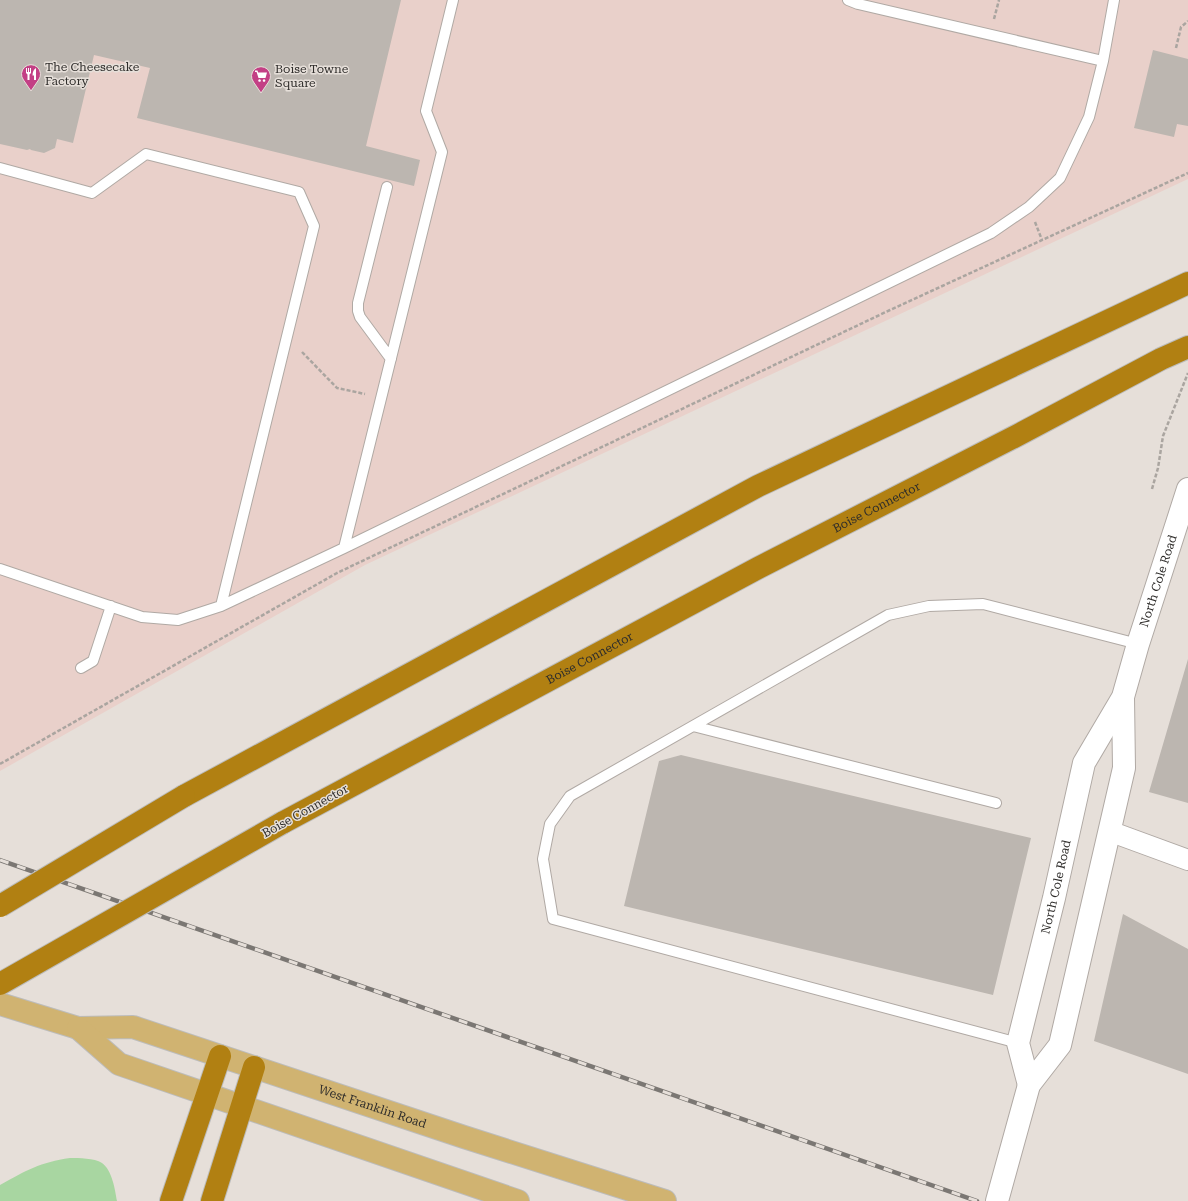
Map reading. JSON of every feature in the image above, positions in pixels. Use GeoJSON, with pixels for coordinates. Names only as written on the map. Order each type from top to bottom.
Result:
{"type":"FeatureCollection","features":[{"type":"Feature","properties":{"kind":"highway"},"geometry":{"type":"LineString","coordinates":[[0,906],[184,796],[758,486],[1188,283]]}},
{"type":"Feature","properties":{"kind":"highway","name":"Boise Connector"},"geometry":{"type":"LineString","coordinates":[[0,984],[282,823],[758,568],[1018,435],[1161,359],[1188,347]]}},
{"type":"Feature","properties":{"kind":"highway"},"geometry":{"type":"LineString","coordinates":[[171,1201],[220,1056]]}},
{"type":"Feature","properties":{"kind":"highway"},"geometry":{"type":"LineString","coordinates":[[212,1201],[254,1067]]}},
{"type":"Feature","properties":{"kind":"main road","name":"North Cole Road"},"geometry":{"type":"LineString","coordinates":[[1029,1085],[1018,1042],[1054,898],[1084,763],[1123,696],[1138,644],[1188,489]]}},
{"type":"Feature","properties":{"kind":"main road","name":"North Cole Road"},"geometry":{"type":"LineString","coordinates":[[997,1201],[1029,1085],[1060,1045],[1124,768],[1123,696]]}},
{"type":"Feature","properties":{"kind":"main road","name":"West Franklin Road"},"geometry":{"type":"LineString","coordinates":[[0,1004],[78,1028],[133,1027],[464,1137],[664,1201]]}},
{"type":"Feature","properties":{"kind":"main road","name":"West Franklin Road"},"geometry":{"type":"LineString","coordinates":[[78,1028],[119,1064],[518,1201]]}},
{"type":"Feature","properties":{"kind":"street"},"geometry":{"type":"LineString","coordinates":[[1109,831],[1188,860]]}},
{"type":"Feature","properties":{"kind":"lane"},"geometry":{"type":"LineString","coordinates":[[344,548],[442,152],[426,111],[453,0]]}},
{"type":"Feature","properties":{"kind":"lane"},"geometry":{"type":"LineString","coordinates":[[848,0],[858,4],[1103,61]]}},
{"type":"Feature","properties":{"kind":"lane"},"geometry":{"type":"LineString","coordinates":[[0,569],[142,617],[178,620],[221,606],[344,548],[991,233],[1029,207],[1060,178],[1089,117],[1103,61],[1114,0]]}},
{"type":"Feature","properties":{"kind":"lane"},"geometry":{"type":"LineString","coordinates":[[0,168],[92,193],[146,154],[298,192],[314,226],[221,606]]}},
{"type":"Feature","properties":{"kind":"lane"},"geometry":{"type":"LineString","coordinates":[[387,187],[358,303],[358,311],[360,317],[391,359]]}},
{"type":"Feature","properties":{"kind":"lane"},"geometry":{"type":"LineString","coordinates":[[1018,1042],[553,918],[543,859],[550,824],[570,796],[888,615],[930,606],[983,604],[1138,644]]}},
{"type":"Feature","properties":{"kind":"lane"},"geometry":{"type":"LineString","coordinates":[[81,668],[93,661],[111,606]]}},
{"type":"Feature","properties":{"kind":"lane"},"geometry":{"type":"LineString","coordinates":[[693,726],[996,803]]}},
{"type":"Feature","properties":{"kind":"path"},"geometry":{"type":"LineString","coordinates":[[996,11],[999,0]]}},
{"type":"Feature","properties":{"kind":"path"},"geometry":{"type":"LineString","coordinates":[[1176,48],[1181,27],[1188,21]]}},
{"type":"Feature","properties":{"kind":"path"},"geometry":{"type":"LineString","coordinates":[[0,764],[336,574],[890,310],[1188,173]]}},
{"type":"Feature","properties":{"kind":"path"},"geometry":{"type":"LineString","coordinates":[[302,352],[337,388],[368,395]]}},
{"type":"Feature","properties":{"kind":"path"},"geometry":{"type":"LineString","coordinates":[[1152,489],[1158,468],[1163,436],[1188,373]]}},
{"type":"Feature","properties":{"kind":"shaded area"},"geometry":{"type":"Polygon","coordinates":[[[0,0],[1188,0],[1188,179],[365,565],[0,771],[0,0]]]}},
{"type":"Feature","properties":{"kind":"green space"},"geometry":{"type":"Polygon","coordinates":[[[70,1158],[91,1159],[102,1163],[111,1175],[117,1201],[0,1201],[0,1185],[17,1175],[34,1168],[50,1162],[70,1158]]]}},
{"type":"Feature","properties":{"kind":"building","name":"Boise Towne Square"},"geometry":{"type":"Polygon","coordinates":[[[0,0],[401,0],[366,146],[420,160],[414,186],[137,118],[150,68],[94,55],[73,143],[57,139],[55,148],[44,153],[0,144],[0,0]]]}},
{"type":"Feature","properties":{"kind":"building"},"geometry":{"type":"Polygon","coordinates":[[[1153,50],[1188,59],[1188,126],[1177,124],[1174,137],[1134,128],[1153,50]]]}},
{"type":"Feature","properties":{"kind":"building"},"geometry":{"type":"Polygon","coordinates":[[[1188,659],[1188,803],[1149,792],[1188,659]]]}},
{"type":"Feature","properties":{"kind":"building"},"geometry":{"type":"Polygon","coordinates":[[[681,755],[1031,838],[993,995],[624,906],[659,761],[681,755]]]}},
{"type":"Feature","properties":{"kind":"building"},"geometry":{"type":"Polygon","coordinates":[[[1123,914],[1188,949],[1188,1074],[1094,1041],[1123,914]]]}},
{"type":"Feature","properties":{"kind":"railway"},"geometry":{"type":"LineString","coordinates":[[0,860],[977,1201]]}},
{"type":"Feature","properties":{"kind":"place","name":"The Cheesecake Factory"},"geometry":{"type":"Point","coordinates":[31,91]}},
{"type":"Feature","properties":{"kind":"place","name":"Boise Towne Square"},"geometry":{"type":"Point","coordinates":[261,93]}}]}
